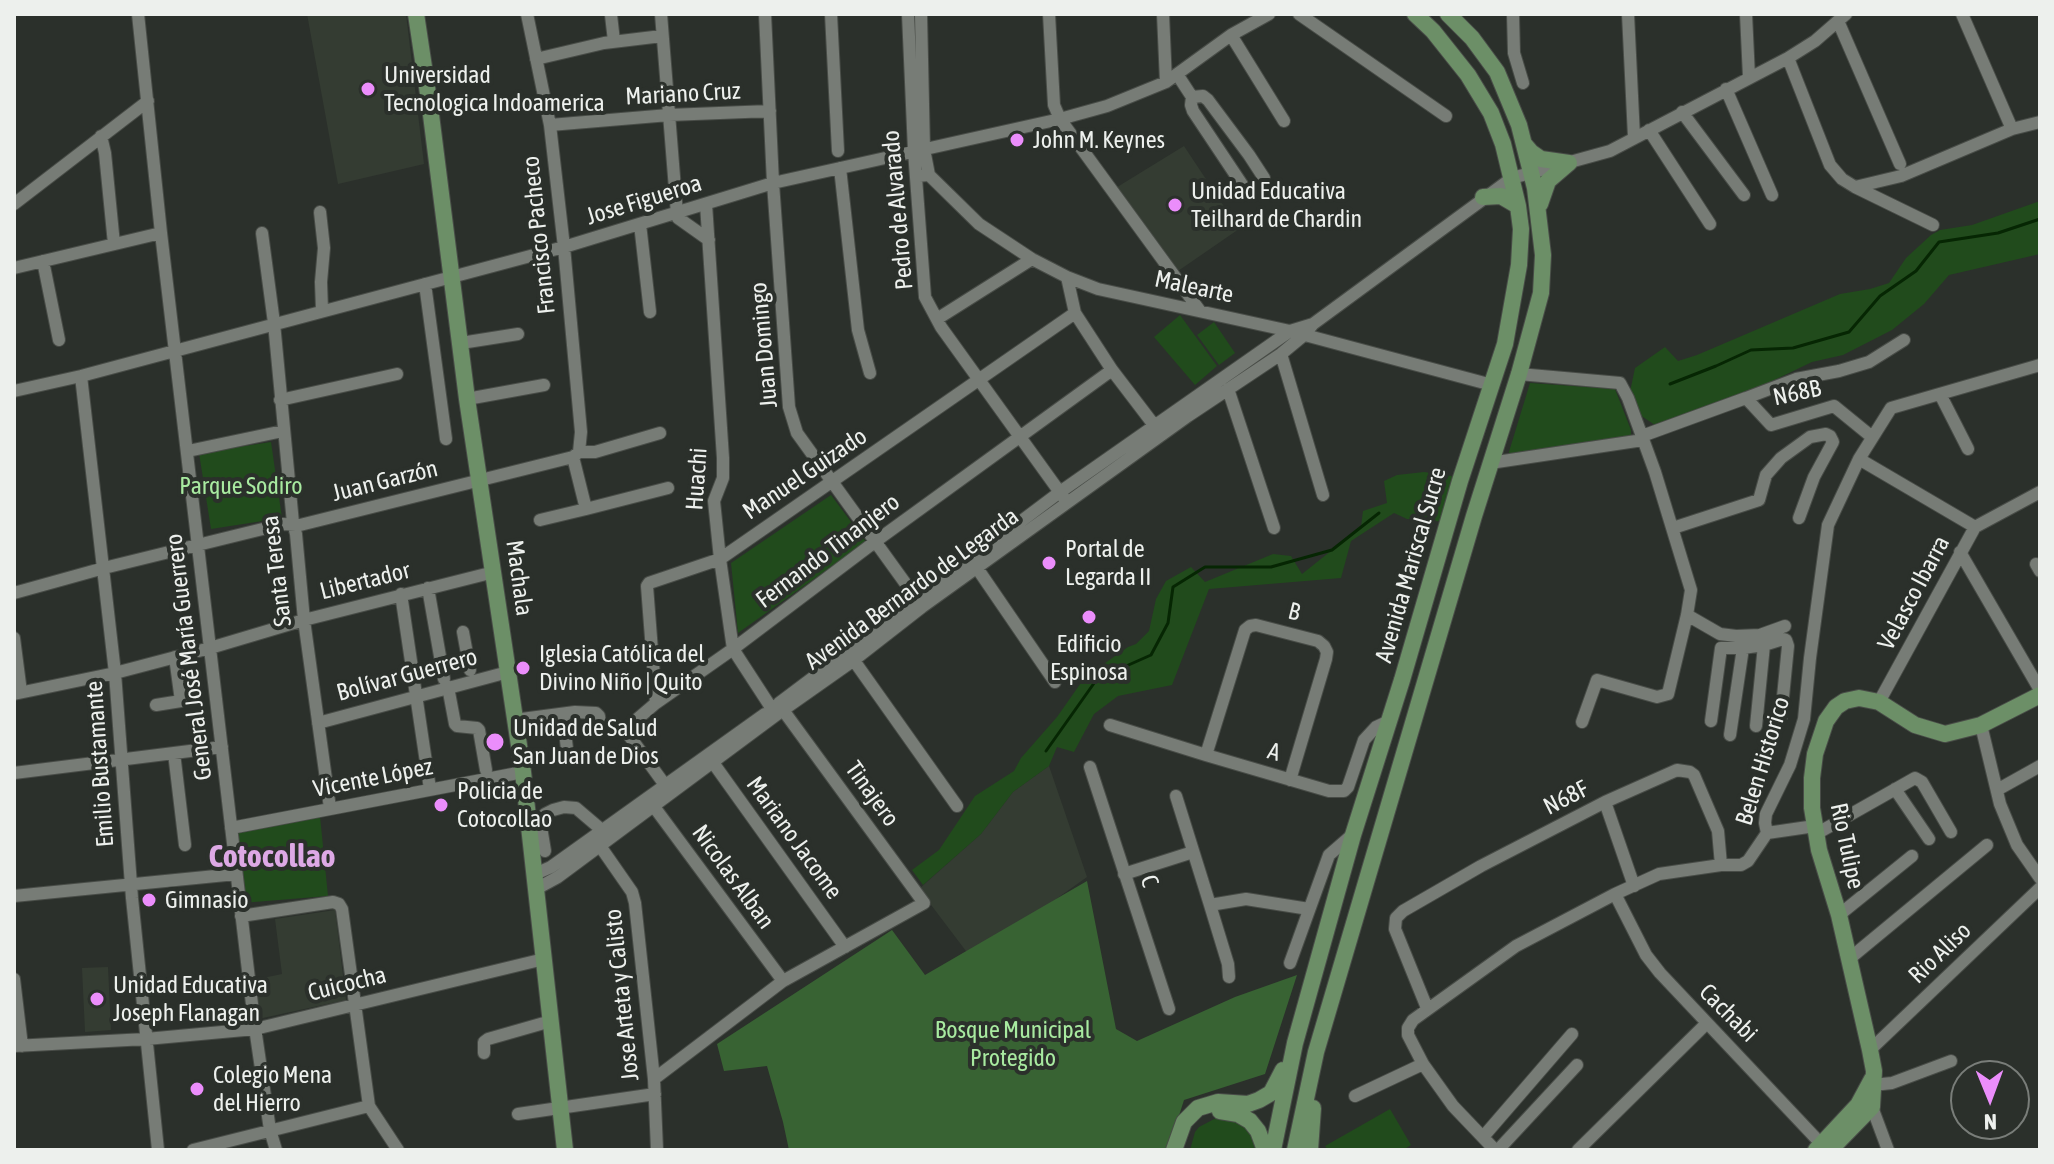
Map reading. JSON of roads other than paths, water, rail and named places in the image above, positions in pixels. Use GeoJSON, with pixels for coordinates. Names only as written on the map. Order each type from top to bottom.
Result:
{"type":"FeatureCollection","features":[{"type":"Feature","properties":{"kind":"main road","name":"Machala"},"geometry":{"type":"LineString","coordinates":[[416,14],[467,399],[523,772],[565,1150]]}},
{"type":"Feature","properties":{"kind":"main road","name":"Avenida Mariscal Sucre"},"geometry":{"type":"LineString","coordinates":[[1273,1150],[1295,1043],[1353,835],[1507,334],[1519,265],[1521,229],[1518,206],[1503,144],[1491,113],[1468,75],[1433,31],[1415,14]]}},
{"type":"Feature","properties":{"kind":"main road","name":"Avenida Mariscal Sucre"},"geometry":{"type":"LineString","coordinates":[[1316,1052],[1541,293],[1543,255],[1539,218],[1532,173],[1518,121],[1497,72],[1472,38],[1448,14]]}},
{"type":"Feature","properties":{"kind":"main road"},"geometry":{"type":"LineString","coordinates":[[1524,143],[1541,159],[1569,163]]}},
{"type":"Feature","properties":{"kind":"main road"},"geometry":{"type":"LineString","coordinates":[[1539,218],[1546,183],[1569,163]]}},
{"type":"Feature","properties":{"kind":"main road"},"geometry":{"type":"LineString","coordinates":[[1483,197],[1501,196],[1518,206]]}},
{"type":"Feature","properties":{"kind":"main road"},"geometry":{"type":"LineString","coordinates":[[1879,702],[1915,725],[1940,733],[1955,733],[1981,725],[2040,693]]}},
{"type":"Feature","properties":{"kind":"main road","name":"Rio Tulipe"},"geometry":{"type":"LineString","coordinates":[[1872,1107],[1873,1063],[1839,915],[1815,830],[1812,778],[1815,754],[1826,721],[1836,707],[1859,698],[1879,702]]}},
{"type":"Feature","properties":{"kind":"main road"},"geometry":{"type":"LineString","coordinates":[[1174,1150],[1184,1122],[1198,1108],[1218,1102],[1248,1104],[1271,1093],[1295,1043]]}},
{"type":"Feature","properties":{"kind":"main road"},"geometry":{"type":"LineString","coordinates":[[1295,1150],[1316,1052]]}},
{"type":"Feature","properties":{"kind":"main road"},"geometry":{"type":"LineString","coordinates":[[1310,1150],[1316,1052]]}},
{"type":"Feature","properties":{"kind":"main road"},"geometry":{"type":"LineString","coordinates":[[1824,1148],[1873,1082]]}},
{"type":"Feature","properties":{"kind":"main road"},"geometry":{"type":"LineString","coordinates":[[1824,1148],[1872,1107]]}},
{"type":"Feature","properties":{"kind":"main road"},"geometry":{"type":"LineString","coordinates":[[1186,1150],[1188,1136],[1195,1124],[1205,1115],[1225,1111],[1250,1121],[1258,1131],[1265,1150]]}},
{"type":"Feature","properties":{"kind":"street","name":"General José María Guerrero"},"geometry":{"type":"LineString","coordinates":[[138,14],[241,916],[270,1130],[276,1150]]}},
{"type":"Feature","properties":{"kind":"street","name":"Francisco Pacheco"},"geometry":{"type":"LineString","coordinates":[[527,14],[550,125],[581,432],[576,455],[586,509]]}},
{"type":"Feature","properties":{"kind":"street"},"geometry":{"type":"LineString","coordinates":[[661,14],[677,214],[678,218],[709,240]]}},
{"type":"Feature","properties":{"kind":"street","name":"Juan Domingo"},"geometry":{"type":"LineString","coordinates":[[765,14],[789,407],[797,433],[919,603]]}},
{"type":"Feature","properties":{"kind":"street"},"geometry":{"type":"LineString","coordinates":[[831,14],[838,151]]}},
{"type":"Feature","properties":{"kind":"street","name":"Pedro de Alvarado"},"geometry":{"type":"LineString","coordinates":[[908,14],[922,176],[925,297],[941,327],[1064,497]]}},
{"type":"Feature","properties":{"kind":"street","name":"Pedro de Alvarado"},"geometry":{"type":"LineString","coordinates":[[919,150],[921,14]]}},
{"type":"Feature","properties":{"kind":"street"},"geometry":{"type":"LineString","coordinates":[[1049,14],[1054,105],[1060,119],[1200,311]]}},
{"type":"Feature","properties":{"kind":"street"},"geometry":{"type":"LineString","coordinates":[[1163,14],[1171,78],[1192,97],[1203,96],[1208,100],[1264,178],[1258,189],[1245,189],[1193,111],[1192,97]]}},
{"type":"Feature","properties":{"kind":"street"},"geometry":{"type":"LineString","coordinates":[[1241,14],[1252,23]]}},
{"type":"Feature","properties":{"kind":"street","name":"Jose Figueroa"},"geometry":{"type":"LineString","coordinates":[[14,391],[81,376],[564,247],[773,183],[1107,106],[1171,78],[1231,35],[1269,14]]}},
{"type":"Feature","properties":{"kind":"street"},"geometry":{"type":"LineString","coordinates":[[1299,14],[1446,116]]}},
{"type":"Feature","properties":{"kind":"street"},"geometry":{"type":"LineString","coordinates":[[1513,14],[1514,53],[1523,83]]}},
{"type":"Feature","properties":{"kind":"street"},"geometry":{"type":"LineString","coordinates":[[1628,14],[1634,137]]}},
{"type":"Feature","properties":{"kind":"street"},"geometry":{"type":"LineString","coordinates":[[1746,14],[1749,77]]}},
{"type":"Feature","properties":{"kind":"street"},"geometry":{"type":"LineString","coordinates":[[1962,14],[2012,129]]}},
{"type":"Feature","properties":{"kind":"street"},"geometry":{"type":"LineString","coordinates":[[611,15],[614,41]]}},
{"type":"Feature","properties":{"kind":"street"},"geometry":{"type":"LineString","coordinates":[[1842,18],[1900,164]]}},
{"type":"Feature","properties":{"kind":"street","name":"Avenida Bernardo de Legarda"},"geometry":{"type":"LineString","coordinates":[[1158,430],[1281,354],[1313,324],[1512,178],[1610,151],[1788,58],[1815,41],[1842,18]]}},
{"type":"Feature","properties":{"kind":"street"},"geometry":{"type":"LineString","coordinates":[[1231,35],[1284,121]]}},
{"type":"Feature","properties":{"kind":"street"},"geometry":{"type":"LineString","coordinates":[[536,59],[614,41],[662,36]]}},
{"type":"Feature","properties":{"kind":"street"},"geometry":{"type":"LineString","coordinates":[[1788,58],[1830,165],[1842,179],[1933,225]]}},
{"type":"Feature","properties":{"kind":"street"},"geometry":{"type":"LineString","coordinates":[[1726,89],[1772,195]]}},
{"type":"Feature","properties":{"kind":"street"},"geometry":{"type":"LineString","coordinates":[[14,204],[148,101]]}},
{"type":"Feature","properties":{"kind":"street","name":"Mariano Cruz"},"geometry":{"type":"LineString","coordinates":[[550,125],[669,115],[770,111]]}},
{"type":"Feature","properties":{"kind":"street"},"geometry":{"type":"LineString","coordinates":[[1682,112],[1744,195]]}},
{"type":"Feature","properties":{"kind":"street"},"geometry":{"type":"LineString","coordinates":[[1855,187],[1901,176],[2012,129],[2040,122]]}},
{"type":"Feature","properties":{"kind":"street"},"geometry":{"type":"LineString","coordinates":[[1649,130],[1710,224]]}},
{"type":"Feature","properties":{"kind":"street"},"geometry":{"type":"LineString","coordinates":[[101,136],[114,244]]}},
{"type":"Feature","properties":{"kind":"street"},"geometry":{"type":"LineString","coordinates":[[840,168],[858,330],[870,373]]}},
{"type":"Feature","properties":{"kind":"street","name":"Malearte"},"geometry":{"type":"LineString","coordinates":[[922,176],[979,224],[1032,259],[1098,289],[1290,331],[1492,385]]}},
{"type":"Feature","properties":{"kind":"street","name":"Huachi"},"geometry":{"type":"LineString","coordinates":[[706,204],[723,458],[723,478],[714,501],[720,559],[733,649],[778,709]]}},
{"type":"Feature","properties":{"kind":"street"},"geometry":{"type":"LineString","coordinates":[[320,212],[324,248],[322,310]]}},
{"type":"Feature","properties":{"kind":"street"},"geometry":{"type":"LineString","coordinates":[[640,224],[650,312]]}},
{"type":"Feature","properties":{"kind":"street"},"geometry":{"type":"LineString","coordinates":[[14,268],[161,233]]}},
{"type":"Feature","properties":{"kind":"street","name":"Santa Teresa"},"geometry":{"type":"LineString","coordinates":[[262,233],[304,620],[330,808]]}},
{"type":"Feature","properties":{"kind":"street"},"geometry":{"type":"LineString","coordinates":[[937,319],[1032,259]]}},
{"type":"Feature","properties":{"kind":"street"},"geometry":{"type":"LineString","coordinates":[[43,261],[59,340]]}},
{"type":"Feature","properties":{"kind":"street"},"geometry":{"type":"LineString","coordinates":[[1067,277],[1075,313],[1112,370],[1158,430]]}},
{"type":"Feature","properties":{"kind":"street"},"geometry":{"type":"LineString","coordinates":[[425,284],[446,439]]}},
{"type":"Feature","properties":{"kind":"street","name":"Manuel Guizado"},"geometry":{"type":"LineString","coordinates":[[656,703],[647,586],[653,581],[720,559],[1075,313]]}},
{"type":"Feature","properties":{"kind":"street","name":"Avenida Bernardo de Legarda"},"geometry":{"type":"LineString","coordinates":[[535,881],[558,877],[651,803],[919,603],[1290,331],[1313,324]]}},
{"type":"Feature","properties":{"kind":"street"},"geometry":{"type":"LineString","coordinates":[[461,343],[518,334]]}},
{"type":"Feature","properties":{"kind":"street"},"geometry":{"type":"LineString","coordinates":[[1746,398],[1796,379],[1869,362],[1904,340]]}},
{"type":"Feature","properties":{"kind":"street"},"geometry":{"type":"LineString","coordinates":[[1281,354],[1323,495]]}},
{"type":"Feature","properties":{"kind":"street","name":"Belen Historico"},"geometry":{"type":"LineString","coordinates":[[1423,1064],[1410,1040],[1408,1028],[1417,1015],[1516,946],[1659,874],[1741,865],[1748,861],[1767,833],[1766,814],[1790,765],[1804,719],[1828,525],[1859,459],[1891,408],[2040,365]]}},
{"type":"Feature","properties":{"kind":"street","name":"Fernando Tinanjero"},"geometry":{"type":"LineString","coordinates":[[665,785],[628,734],[629,726],[656,703],[1112,370]]}},
{"type":"Feature","properties":{"kind":"street"},"geometry":{"type":"LineString","coordinates":[[280,400],[397,374]]}},
{"type":"Feature","properties":{"kind":"street"},"geometry":{"type":"LineString","coordinates":[[1519,374],[1620,383],[1643,438],[1691,590],[1668,694],[1657,697],[1597,680],[1582,722]]}},
{"type":"Feature","properties":{"kind":"street","name":"Emilio Bustamante"},"geometry":{"type":"LineString","coordinates":[[81,376],[115,673],[131,884],[158,1150]]}},
{"type":"Feature","properties":{"kind":"street"},"geometry":{"type":"LineString","coordinates":[[467,399],[544,385]]}},
{"type":"Feature","properties":{"kind":"street"},"geometry":{"type":"LineString","coordinates":[[1228,389],[1274,528]]}},
{"type":"Feature","properties":{"kind":"street"},"geometry":{"type":"LineString","coordinates":[[1940,394],[1968,449]]}},
{"type":"Feature","properties":{"kind":"street","name":"N68B"},"geometry":{"type":"LineString","coordinates":[[1490,463],[1643,438],[1746,398],[1771,425],[1834,406],[1872,437]]}},
{"type":"Feature","properties":{"kind":"street"},"geometry":{"type":"LineString","coordinates":[[188,451],[283,431]]}},
{"type":"Feature","properties":{"kind":"street","name":"Juan Garzón"},"geometry":{"type":"LineString","coordinates":[[14,593],[104,568],[293,523],[300,525],[595,452],[660,433]]}},
{"type":"Feature","properties":{"kind":"street"},"geometry":{"type":"LineString","coordinates":[[1673,528],[1759,500],[1766,475],[1781,458],[1810,437],[1826,434],[1833,442],[1814,477],[1799,518]]}},
{"type":"Feature","properties":{"kind":"street"},"geometry":{"type":"LineString","coordinates":[[1859,459],[1975,527]]}},
{"type":"Feature","properties":{"kind":"street"},"geometry":{"type":"LineString","coordinates":[[540,520],[668,488]]}},
{"type":"Feature","properties":{"kind":"street","name":"Velasco Ibarra"},"geometry":{"type":"LineString","coordinates":[[1879,702],[1975,527],[2040,492]]}},
{"type":"Feature","properties":{"kind":"street","name":"Avenida Bernardo de Legarda"},"geometry":{"type":"LineString","coordinates":[[919,603],[977,568],[1064,497]]}},
{"type":"Feature","properties":{"kind":"street"},"geometry":{"type":"LineString","coordinates":[[1960,552],[2040,693]]}},
{"type":"Feature","properties":{"kind":"street"},"geometry":{"type":"LineString","coordinates":[[977,568],[1055,682]]}},
{"type":"Feature","properties":{"kind":"street","name":"Libertador"},"geometry":{"type":"LineString","coordinates":[[18,693],[115,673],[401,594],[494,572]]}},
{"type":"Feature","properties":{"kind":"street"},"geometry":{"type":"LineString","coordinates":[[428,588],[455,724],[479,730],[486,770]]}},
{"type":"Feature","properties":{"kind":"street"},"geometry":{"type":"LineString","coordinates":[[401,594],[430,789]]}},
{"type":"Feature","properties":{"kind":"street"},"geometry":{"type":"LineString","coordinates":[[1687,615],[1720,634],[1762,640],[1783,639],[1787,643],[1781,717]]}},
{"type":"Feature","properties":{"kind":"street","name":"B"},"geometry":{"type":"LineString","coordinates":[[1206,755],[1245,630],[1256,625],[1318,641],[1327,652],[1326,659],[1290,780]]}},
{"type":"Feature","properties":{"kind":"street"},"geometry":{"type":"LineString","coordinates":[[1711,721],[1721,648],[1743,648],[1785,626]]}},
{"type":"Feature","properties":{"kind":"street"},"geometry":{"type":"LineString","coordinates":[[463,632],[470,670]]}},
{"type":"Feature","properties":{"kind":"street"},"geometry":{"type":"LineString","coordinates":[[14,638],[18,693]]}},
{"type":"Feature","properties":{"kind":"street"},"geometry":{"type":"LineString","coordinates":[[1756,726],[1762,640]]}},
{"type":"Feature","properties":{"kind":"street"},"geometry":{"type":"LineString","coordinates":[[1730,735],[1743,648]]}},
{"type":"Feature","properties":{"kind":"street"},"geometry":{"type":"LineString","coordinates":[[440,655],[466,649]]}},
{"type":"Feature","properties":{"kind":"street"},"geometry":{"type":"LineString","coordinates":[[851,656],[957,806]]}},
{"type":"Feature","properties":{"kind":"street"},"geometry":{"type":"LineString","coordinates":[[156,705],[181,701],[175,657]]}},
{"type":"Feature","properties":{"kind":"street","name":"Bolívar Guerrero"},"geometry":{"type":"LineString","coordinates":[[318,723],[416,696],[446,683],[508,672]]}},
{"type":"Feature","properties":{"kind":"street","name":"Tinajero"},"geometry":{"type":"LineString","coordinates":[[778,709],[924,903],[845,947]]}},
{"type":"Feature","properties":{"kind":"street"},"geometry":{"type":"LineString","coordinates":[[514,720],[596,713],[601,730]]}},
{"type":"Feature","properties":{"kind":"street"},"geometry":{"type":"LineString","coordinates":[[563,714],[567,749]]}},
{"type":"Feature","properties":{"kind":"street","name":"A"},"geometry":{"type":"LineString","coordinates":[[1110,725],[1329,791],[1344,791],[1364,740],[1376,727],[1389,721]]}},
{"type":"Feature","properties":{"kind":"street"},"geometry":{"type":"LineString","coordinates":[[1981,725],[2000,804],[2017,845],[2040,878]]}},
{"type":"Feature","properties":{"kind":"street"},"geometry":{"type":"LineString","coordinates":[[14,773],[222,747]]}},
{"type":"Feature","properties":{"kind":"street"},"geometry":{"type":"LineString","coordinates":[[174,753],[185,845]]}},
{"type":"Feature","properties":{"kind":"street","name":"Avenida Bernardo de Legarda"},"geometry":{"type":"LineString","coordinates":[[535,881],[603,831],[651,803],[665,785],[711,759]]}},
{"type":"Feature","properties":{"kind":"street","name":"Mariano Jacome"},"geometry":{"type":"LineString","coordinates":[[711,759],[845,947]]}},
{"type":"Feature","properties":{"kind":"street"},"geometry":{"type":"LineString","coordinates":[[1997,790],[2040,766]]}},
{"type":"Feature","properties":{"kind":"street","name":"C"},"geometry":{"type":"LineString","coordinates":[[1090,767],[1169,1009]]}},
{"type":"Feature","properties":{"kind":"street","name":"N68F"},"geometry":{"type":"LineString","coordinates":[[1427,1008],[1398,936],[1395,922],[1398,915],[1481,866],[1605,802],[1677,770],[1690,772],[1718,831],[1721,865]]}},
{"type":"Feature","properties":{"kind":"street","name":"Vicente López"},"geometry":{"type":"LineString","coordinates":[[231,828],[523,772]]}},
{"type":"Feature","properties":{"kind":"street"},"geometry":{"type":"LineString","coordinates":[[1767,833],[1815,830],[1915,778],[1922,782],[1951,832]]}},
{"type":"Feature","properties":{"kind":"street"},"geometry":{"type":"LineString","coordinates":[[1895,789],[1929,839]]}},
{"type":"Feature","properties":{"kind":"street"},"geometry":{"type":"LineString","coordinates":[[1176,796],[1228,964],[1229,977]]}},
{"type":"Feature","properties":{"kind":"street"},"geometry":{"type":"LineString","coordinates":[[1605,802],[1634,886]]}},
{"type":"Feature","properties":{"kind":"street","name":"Nicolas Alban"},"geometry":{"type":"LineString","coordinates":[[651,803],[783,981]]}},
{"type":"Feature","properties":{"kind":"street"},"geometry":{"type":"LineString","coordinates":[[545,851],[540,821],[553,810],[576,808],[603,831]]}},
{"type":"Feature","properties":{"kind":"street"},"geometry":{"type":"LineString","coordinates":[[1290,963],[1329,855],[1353,835]]}},
{"type":"Feature","properties":{"kind":"street"},"geometry":{"type":"LineString","coordinates":[[1849,959],[1987,845]]}},
{"type":"Feature","properties":{"kind":"street","name":"Jose Arteta y Calisto"},"geometry":{"type":"LineString","coordinates":[[600,846],[632,892],[635,903],[654,1079],[657,1150]]}},
{"type":"Feature","properties":{"kind":"street"},"geometry":{"type":"LineString","coordinates":[[1124,874],[1193,852]]}},
{"type":"Feature","properties":{"kind":"street"},"geometry":{"type":"LineString","coordinates":[[1839,915],[1912,856]]}},
{"type":"Feature","properties":{"kind":"street"},"geometry":{"type":"LineString","coordinates":[[14,896],[236,874]]}},
{"type":"Feature","properties":{"kind":"street","name":"Rio Aliso"},"geometry":{"type":"LineString","coordinates":[[1870,1050],[2040,888]]}},
{"type":"Feature","properties":{"kind":"street","name":"Cachabi"},"geometry":{"type":"LineString","coordinates":[[1615,894],[1646,955],[1678,994],[1824,1148]]}},
{"type":"Feature","properties":{"kind":"street"},"geometry":{"type":"LineString","coordinates":[[1210,905],[1246,899],[1309,909]]}},
{"type":"Feature","properties":{"kind":"street"},"geometry":{"type":"LineString","coordinates":[[241,916],[333,902],[339,904],[369,1106],[398,1150]]}},
{"type":"Feature","properties":{"kind":"street"},"geometry":{"type":"LineString","coordinates":[[654,1079],[783,981],[845,947]]}},
{"type":"Feature","properties":{"kind":"street","name":"Cuicocha"},"geometry":{"type":"LineString","coordinates":[[18,1046],[255,1029],[544,959]]}},
{"type":"Feature","properties":{"kind":"street"},"geometry":{"type":"LineString","coordinates":[[14,979],[18,1046]]}},
{"type":"Feature","properties":{"kind":"street"},"geometry":{"type":"LineString","coordinates":[[484,1053],[484,1042],[488,1039],[551,1021]]}},
{"type":"Feature","properties":{"kind":"street"},"geometry":{"type":"LineString","coordinates":[[1578,1150],[1707,1023]]}},
{"type":"Feature","properties":{"kind":"street"},"geometry":{"type":"LineString","coordinates":[[1483,1137],[1572,1034]]}},
{"type":"Feature","properties":{"kind":"street"},"geometry":{"type":"LineString","coordinates":[[1873,1082],[1892,1083],[1950,1061]]}},
{"type":"Feature","properties":{"kind":"street"},"geometry":{"type":"LineString","coordinates":[[1355,1096],[1423,1064],[1453,1106],[1497,1150],[1577,1065]]}},
{"type":"Feature","properties":{"kind":"street"},"geometry":{"type":"LineString","coordinates":[[518,1114],[655,1094]]}},
{"type":"Feature","properties":{"kind":"street"},"geometry":{"type":"LineString","coordinates":[[193,1150],[369,1106]]}},
{"type":"Feature","properties":{"kind":"street","name":"Rio Tulipe"},"geometry":{"type":"LineString","coordinates":[[1872,1107],[1888,1150]]}},
{"type":"Feature","properties":{"kind":"waterway"},"geometry":{"type":"LineString","coordinates":[[1670,384],[1751,350],[1793,348],[1849,332],[1880,296],[1916,271],[1939,242],[1998,233],[2040,219]]}},
{"type":"Feature","properties":{"kind":"waterway"},"geometry":{"type":"LineString","coordinates":[[1046,751],[1097,679],[1151,655],[1168,623],[1173,587],[1205,567],[1271,567],[1332,550],[1379,513]]}},
{"type":"Feature","properties":{"kind":"place","name":"Universidad Tecnologica Indoamerica"},"geometry":{"type":"Point","coordinates":[368,89]}},
{"type":"Feature","properties":{"kind":"place","name":"John M. Keynes"},"geometry":{"type":"Point","coordinates":[1017,140]}},
{"type":"Feature","properties":{"kind":"place","name":"Unidad Educativa Teilhard de Chardin"},"geometry":{"type":"Point","coordinates":[1175,205]}},
{"type":"Feature","properties":{"kind":"place","name":"Portal de Legarda II"},"geometry":{"type":"Point","coordinates":[1049,563]}},
{"type":"Feature","properties":{"kind":"place","name":"Edificio Espinosa"},"geometry":{"type":"Point","coordinates":[1089,617]}},
{"type":"Feature","properties":{"kind":"place","name":"Iglesia Católica del Divino Niño | Quito"},"geometry":{"type":"Point","coordinates":[523,668]}},
{"type":"Feature","properties":{"kind":"place","name":"Unidad de Salud San Juan de Dios"},"geometry":{"type":"Point","coordinates":[495,742]}},
{"type":"Feature","properties":{"kind":"place","name":"Policia de Cotocollao"},"geometry":{"type":"Point","coordinates":[441,805]}},
{"type":"Feature","properties":{"kind":"place","name":"Gimnasio"},"geometry":{"type":"Point","coordinates":[149,900]}},
{"type":"Feature","properties":{"kind":"place","name":"Unidad Educativa Joseph Flanagan"},"geometry":{"type":"Point","coordinates":[97,999]}},
{"type":"Feature","properties":{"kind":"place","name":"Colegio Mena del Hierro"},"geometry":{"type":"Point","coordinates":[197,1089]}},
{"type":"Feature","properties":{"kind":"district","name":"Cotocollao"},"geometry":{"type":"Point","coordinates":[272,857]}},
{"type":"Feature","properties":{"kind":"park label","name":"Parque Sodiro"},"geometry":{"type":"Point","coordinates":[241,486]}},
{"type":"Feature","properties":{"kind":"park label","name":"Bosque Municipal Protegido"},"geometry":{"type":"Point","coordinates":[1013,1044]}}]}
